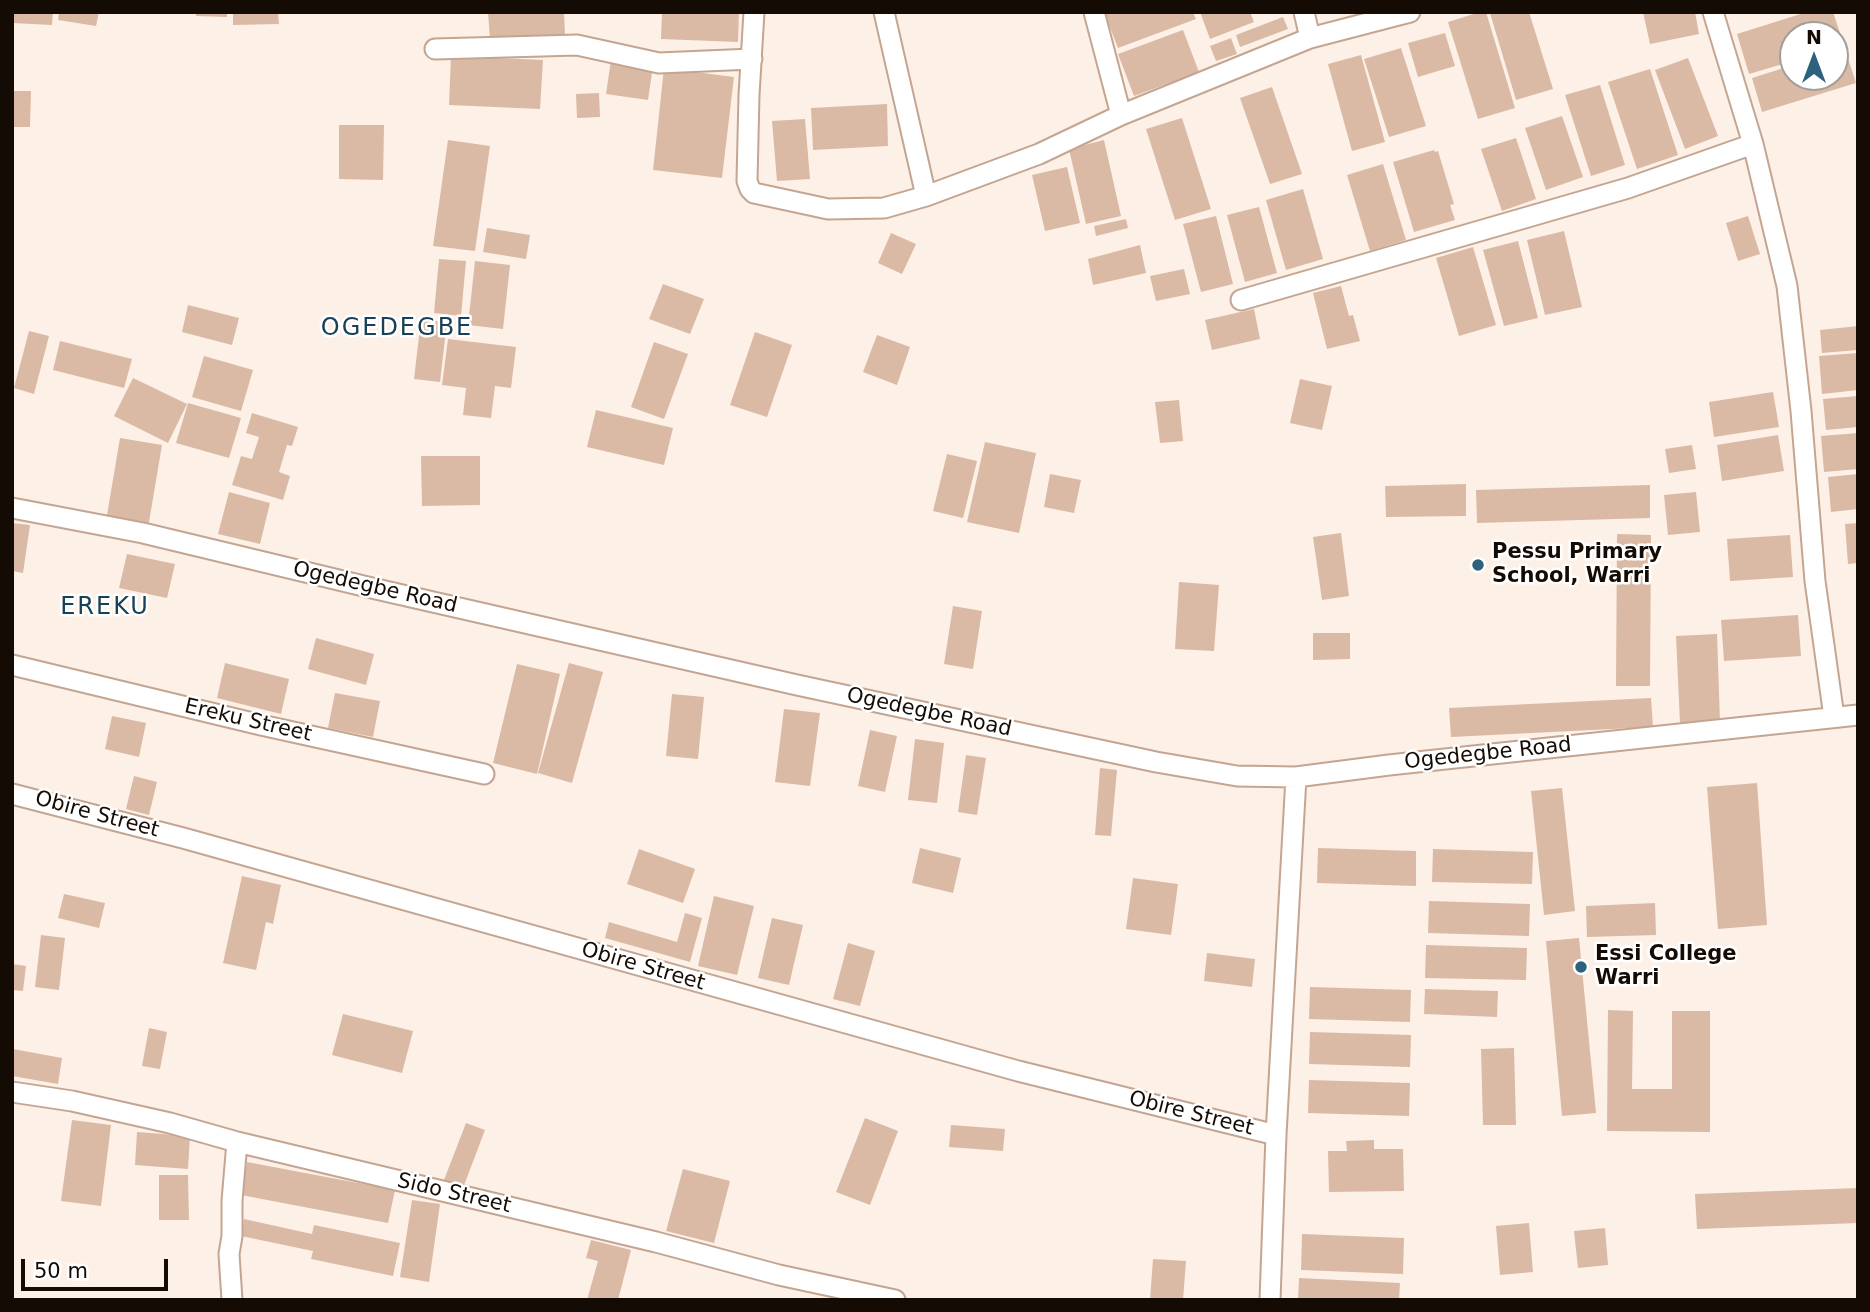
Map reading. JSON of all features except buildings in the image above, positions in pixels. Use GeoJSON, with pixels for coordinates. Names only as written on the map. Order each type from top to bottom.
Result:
{"type":"FeatureCollection","features":[{"type":"Feature","properties":{"kind":"street"},"geometry":{"type":"LineString","coordinates":[[754,12],[747,181],[750,189],[754,193],[828,209],[884,208],[926,196],[1039,154],[1121,115],[1310,38],[1410,12]]}},
{"type":"Feature","properties":{"kind":"street"},"geometry":{"type":"LineString","coordinates":[[884,12],[926,196]]}},
{"type":"Feature","properties":{"kind":"street"},"geometry":{"type":"LineString","coordinates":[[1094,12],[1121,115]]}},
{"type":"Feature","properties":{"kind":"street"},"geometry":{"type":"LineString","coordinates":[[1304,12],[1310,38]]}},
{"type":"Feature","properties":{"kind":"street"},"geometry":{"type":"LineString","coordinates":[[1713,12],[1753,144],[1787,286],[1801,411],[1815,581],[1834,717]]}},
{"type":"Feature","properties":{"kind":"street"},"geometry":{"type":"LineString","coordinates":[[435,49],[577,45],[659,63],[752,59]]}},
{"type":"Feature","properties":{"kind":"street"},"geometry":{"type":"LineString","coordinates":[[1241,300],[1628,188],[1753,144]]}},
{"type":"Feature","properties":{"kind":"street","name":"Ogedegbe Road"},"geometry":{"type":"LineString","coordinates":[[12,508],[143,533],[797,685],[1156,762],[1237,776],[1296,777],[1403,763],[1858,715]]}},
{"type":"Feature","properties":{"kind":"street","name":"Ereku Street"},"geometry":{"type":"LineString","coordinates":[[12,665],[261,725],[484,774]]}},
{"type":"Feature","properties":{"kind":"street"},"geometry":{"type":"LineString","coordinates":[[1270,1300],[1276,1135],[1296,777]]}},
{"type":"Feature","properties":{"kind":"street","name":"Obire Street"},"geometry":{"type":"LineString","coordinates":[[12,794],[183,838],[1017,1071],[1276,1135]]}},
{"type":"Feature","properties":{"kind":"street","name":"Sido Street"},"geometry":{"type":"LineString","coordinates":[[12,1092],[72,1101],[170,1123],[237,1142],[656,1242],[779,1275],[895,1300]]}},
{"type":"Feature","properties":{"kind":"street"},"geometry":{"type":"LineString","coordinates":[[232,1300],[229,1254],[237,1142]]}},
{"type":"Feature","properties":{"kind":"place","name":"Pessu Primary School, Warri"},"geometry":{"type":"Point","coordinates":[1478,565]}},
{"type":"Feature","properties":{"kind":"place","name":"Essi College Warri"},"geometry":{"type":"Point","coordinates":[1581,967]}},
{"type":"Feature","properties":{"kind":"district","name":"OGEDEGBE"},"geometry":{"type":"Point","coordinates":[397,329]}},
{"type":"Feature","properties":{"kind":"district","name":"EREKU"},"geometry":{"type":"Point","coordinates":[105,608]}}]}
